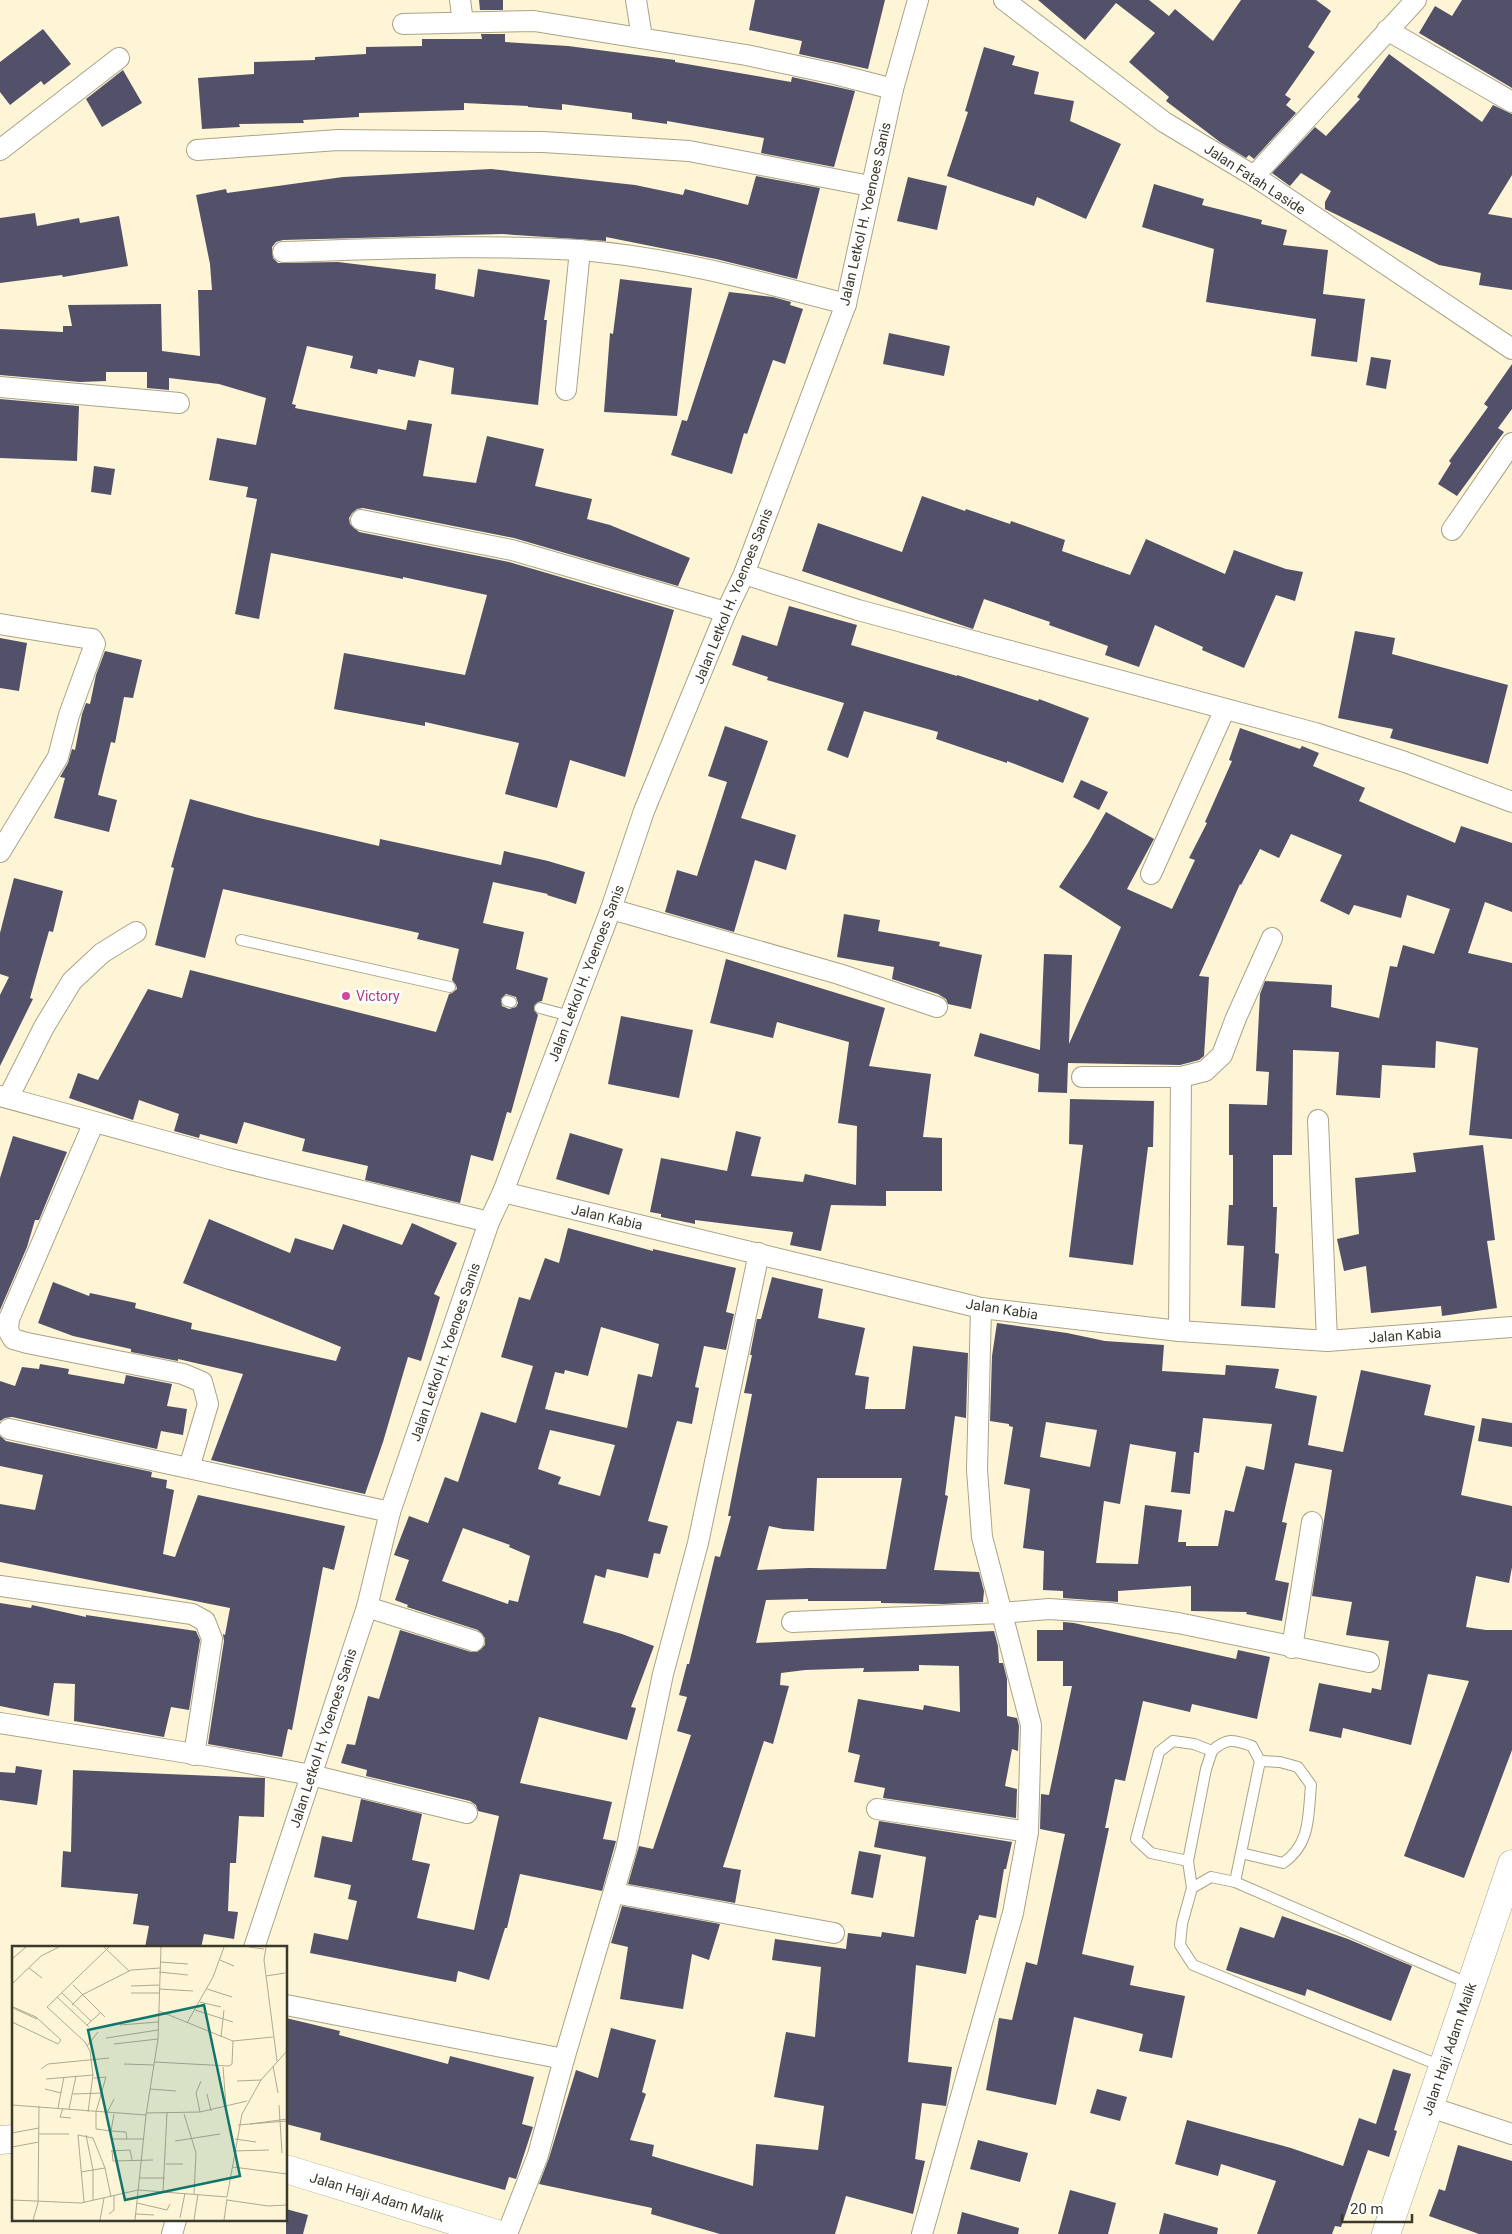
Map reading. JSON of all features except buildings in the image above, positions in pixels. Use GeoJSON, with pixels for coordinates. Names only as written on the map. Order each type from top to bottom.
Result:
{"type":"FeatureCollection","features":[{"type":"Feature","properties":{"kind":"main road","name":"Jalan Haji Adam Malik"},"geometry":{"type":"LineString","coordinates":[[1386,2234],[1471,1984],[1505,1906],[1512,1864]]}},
{"type":"Feature","properties":{"kind":"main road","name":"Jalan Haji Adam Malik"},"geometry":{"type":"LineString","coordinates":[[288,2170],[497,2234]]}},
{"type":"Feature","properties":{"kind":"street"},"geometry":{"type":"LineString","coordinates":[[460,0],[463,22]]}},
{"type":"Feature","properties":{"kind":"street"},"geometry":{"type":"LineString","coordinates":[[636,0],[642,38]]}},
{"type":"Feature","properties":{"kind":"street","name":"Jalan Letkol H. Yoenoes Sanis"},"geometry":{"type":"LineString","coordinates":[[255,1946],[367,1607],[390,1512],[489,1222],[503,1192],[611,909],[644,811],[726,612],[744,574],[846,304],[870,186],[893,89],[918,0]]}},
{"type":"Feature","properties":{"kind":"street","name":"Jalan Fatah Laside"},"geometry":{"type":"LineString","coordinates":[[1004,0],[1164,122],[1254,176],[1512,349]]}},
{"type":"Feature","properties":{"kind":"street"},"geometry":{"type":"LineString","coordinates":[[1254,176],[1386,30],[1416,0]]}},
{"type":"Feature","properties":{"kind":"street"},"geometry":{"type":"LineString","coordinates":[[403,24],[534,22],[746,55],[835,74],[893,89]]}},
{"type":"Feature","properties":{"kind":"street"},"geometry":{"type":"LineString","coordinates":[[1386,30],[1512,102]]}},
{"type":"Feature","properties":{"kind":"street"},"geometry":{"type":"LineString","coordinates":[[0,150],[119,58]]}},
{"type":"Feature","properties":{"kind":"street"},"geometry":{"type":"LineString","coordinates":[[197,150],[338,140],[543,142],[690,151],[870,186]]}},
{"type":"Feature","properties":{"kind":"street"},"geometry":{"type":"LineString","coordinates":[[283,252],[502,247],[580,250],[662,260],[775,285],[846,304]]}},
{"type":"Feature","properties":{"kind":"street"},"geometry":{"type":"LineString","coordinates":[[566,390],[580,250]]}},
{"type":"Feature","properties":{"kind":"street"},"geometry":{"type":"LineString","coordinates":[[0,387],[179,403]]}},
{"type":"Feature","properties":{"kind":"street"},"geometry":{"type":"LineString","coordinates":[[1452,530],[1512,443]]}},
{"type":"Feature","properties":{"kind":"street"},"geometry":{"type":"LineString","coordinates":[[361,520],[512,550],[726,612]]}},
{"type":"Feature","properties":{"kind":"street"},"geometry":{"type":"LineString","coordinates":[[744,574],[858,610],[1315,733],[1404,762],[1512,802]]}},
{"type":"Feature","properties":{"kind":"street"},"geometry":{"type":"LineString","coordinates":[[0,624],[92,639],[95,644],[69,715],[58,757],[7,829],[0,852]]}},
{"type":"Feature","properties":{"kind":"street"},"geometry":{"type":"LineString","coordinates":[[1151,874],[1224,709]]}},
{"type":"Feature","properties":{"kind":"street"},"geometry":{"type":"LineString","coordinates":[[611,909],[838,974],[937,1007]]}},
{"type":"Feature","properties":{"kind":"street"},"geometry":{"type":"LineString","coordinates":[[136,932],[102,952],[72,981],[4,1097],[230,1159],[489,1222]]}},
{"type":"Feature","properties":{"kind":"street"},"geometry":{"type":"LineString","coordinates":[[1082,1077],[1181,1077],[1205,1071],[1222,1055],[1236,1018],[1272,938]]}},
{"type":"Feature","properties":{"kind":"street"},"geometry":{"type":"LineString","coordinates":[[1179,1331],[1181,1077]]}},
{"type":"Feature","properties":{"kind":"street"},"geometry":{"type":"LineString","coordinates":[[1318,1120],[1327,1341]]}},
{"type":"Feature","properties":{"kind":"street"},"geometry":{"type":"LineString","coordinates":[[94,1122],[4,1329],[12,1338],[27,1343],[183,1374],[202,1382],[208,1404],[189,1468]]}},
{"type":"Feature","properties":{"kind":"street","name":"Jalan Kabia"},"geometry":{"type":"LineString","coordinates":[[503,1192],[981,1308],[1179,1331],[1327,1341],[1512,1327]]}},
{"type":"Feature","properties":{"kind":"street"},"geometry":{"type":"LineString","coordinates":[[507,2234],[538,2155],[564,2059],[626,1850],[663,1674],[698,1543],[759,1253]]}},
{"type":"Feature","properties":{"kind":"street"},"geometry":{"type":"LineString","coordinates":[[922,2234],[1013,1913],[1028,1832],[1031,1725],[982,1537],[977,1470],[981,1308]]}},
{"type":"Feature","properties":{"kind":"street"},"geometry":{"type":"LineString","coordinates":[[9,1429],[390,1512]]}},
{"type":"Feature","properties":{"kind":"street"},"geometry":{"type":"LineString","coordinates":[[1292,1648],[1312,1522]]}},
{"type":"Feature","properties":{"kind":"street"},"geometry":{"type":"LineString","coordinates":[[0,1586],[192,1614],[205,1621],[212,1639],[194,1755]]}},
{"type":"Feature","properties":{"kind":"street"},"geometry":{"type":"LineString","coordinates":[[367,1607],[474,1641]]}},
{"type":"Feature","properties":{"kind":"street"},"geometry":{"type":"LineString","coordinates":[[792,1622],[1001,1613],[1048,1609],[1109,1613],[1178,1623],[1292,1648],[1369,1662]]}},
{"type":"Feature","properties":{"kind":"street"},"geometry":{"type":"LineString","coordinates":[[0,1723],[226,1759],[311,1775],[467,1814]]}},
{"type":"Feature","properties":{"kind":"street"},"geometry":{"type":"LineString","coordinates":[[878,1809],[1028,1832]]}},
{"type":"Feature","properties":{"kind":"street"},"geometry":{"type":"LineString","coordinates":[[614,1892],[834,1933]]}},
{"type":"Feature","properties":{"kind":"street"},"geometry":{"type":"LineString","coordinates":[[288,2005],[564,2059]]}},
{"type":"Feature","properties":{"kind":"street"},"geometry":{"type":"LineString","coordinates":[[1430,2107],[1512,2134]]}},
{"type":"Feature","properties":{"kind":"lane"},"geometry":{"type":"LineString","coordinates":[[240,940],[450,987]]}},
{"type":"Feature","properties":{"kind":"lane"},"geometry":{"type":"LineString","coordinates":[[540,1008],[570,1016]]}},
{"type":"Feature","properties":{"kind":"lane"},"geometry":{"type":"LineString","coordinates":[[1235,1882],[1260,1761],[1252,1746],[1236,1740],[1221,1742],[1212,1751],[1206,1768],[1188,1861],[1192,1888],[1182,1924],[1180,1945],[1193,1965],[1444,2068]]}},
{"type":"Feature","properties":{"kind":"lane"},"geometry":{"type":"LineString","coordinates":[[1188,1861],[1151,1854],[1136,1839],[1160,1752],[1173,1741],[1194,1744],[1212,1751]]}},
{"type":"Feature","properties":{"kind":"lane"},"geometry":{"type":"LineString","coordinates":[[1241,1853],[1283,1863],[1295,1855],[1306,1836],[1311,1785],[1298,1767],[1280,1762],[1260,1761]]}},
{"type":"Feature","properties":{"kind":"lane"},"geometry":{"type":"LineString","coordinates":[[1192,1888],[1211,1877],[1235,1882],[1471,1984]]}},
{"type":"Feature","properties":{"kind":"place","name":"Victory"},"geometry":{"type":"Point","coordinates":[346,996]}}]}
